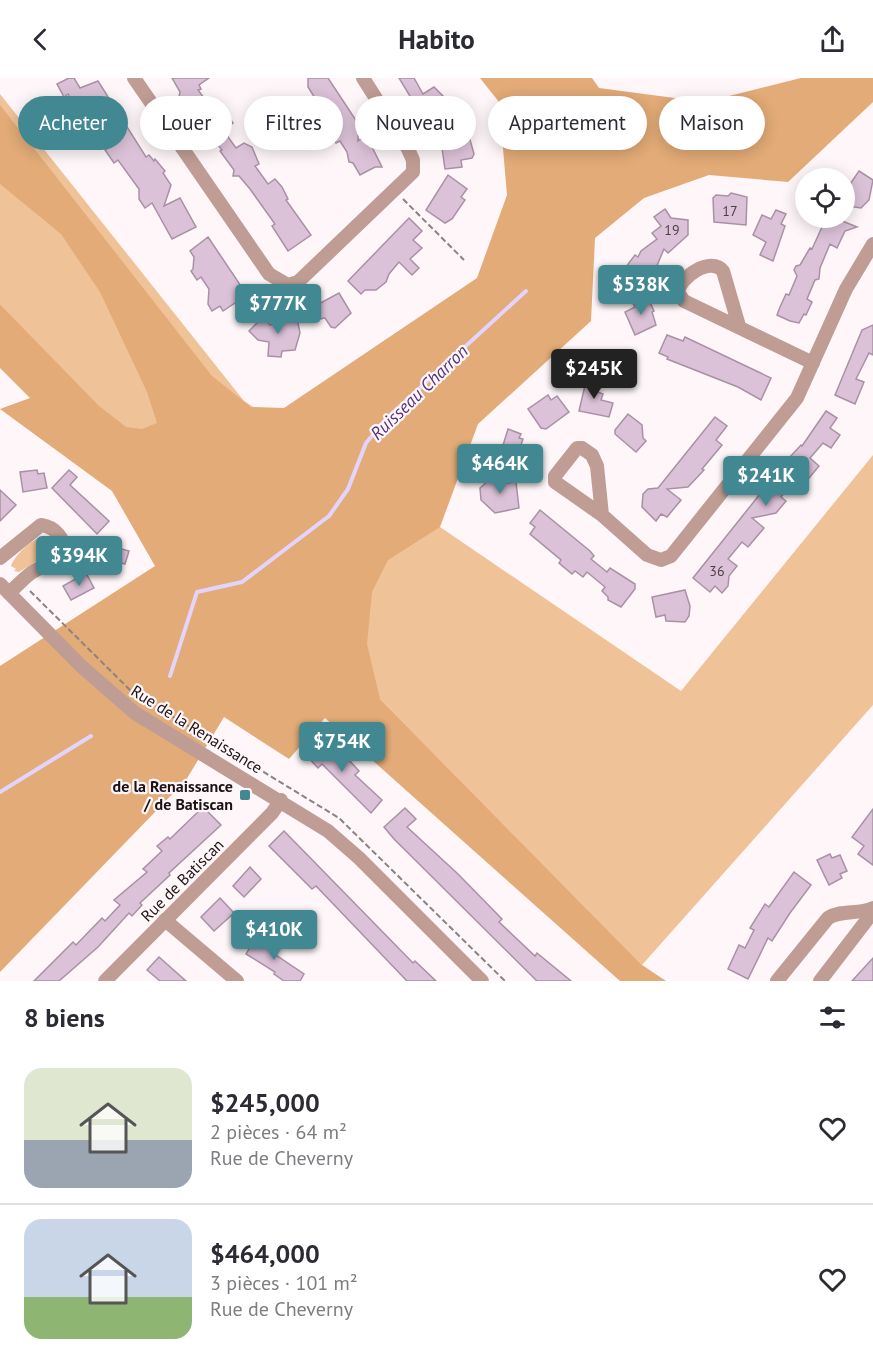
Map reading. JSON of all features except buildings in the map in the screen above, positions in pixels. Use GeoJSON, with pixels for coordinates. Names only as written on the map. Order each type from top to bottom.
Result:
{"type":"FeatureCollection","features":[{"type":"Feature","properties":{"kind":"street"},"geometry":{"type":"LineString","coordinates":[[134,78],[261,263],[281,283],[292,285],[298,282],[410,176],[413,160],[363,78]]}},
{"type":"Feature","properties":{"kind":"street"},"geometry":{"type":"LineString","coordinates":[[602,515],[596,461],[582,448],[577,448],[555,476],[555,482],[602,515],[647,555],[657,560],[668,558],[793,405],[846,289],[873,244]]}},
{"type":"Feature","properties":{"kind":"street"},"geometry":{"type":"LineString","coordinates":[[739,326],[723,272],[719,267],[711,265],[703,267],[680,285],[678,290],[681,299],[813,363]]}},
{"type":"Feature","properties":{"kind":"street","name":"Rue de la Renaissance"},"geometry":{"type":"LineString","coordinates":[[0,558],[41,525],[51,528],[63,542],[63,550],[57,559],[5,589],[125,706],[173,738],[319,824],[348,848],[482,981]]}},
{"type":"Feature","properties":{"kind":"street","name":"Rue de Batiscan"},"geometry":{"type":"LineString","coordinates":[[105,981],[272,813],[281,800]]}},
{"type":"Feature","properties":{"kind":"street"},"geometry":{"type":"LineString","coordinates":[[777,981],[828,918],[838,913],[873,910]]}},
{"type":"Feature","properties":{"kind":"street"},"geometry":{"type":"LineString","coordinates":[[820,981],[873,910]]}},
{"type":"Feature","properties":{"kind":"street"},"geometry":{"type":"LineString","coordinates":[[165,920],[237,981]]}},
{"type":"Feature","properties":{"kind":"path"},"geometry":{"type":"LineString","coordinates":[[395,191],[464,260]]}},
{"type":"Feature","properties":{"kind":"path","name":"Rue de la Renaissance"},"geometry":{"type":"LineString","coordinates":[[34,595],[131,691],[269,775]]}},
{"type":"Feature","properties":{"kind":"shaded area"},"geometry":{"type":"Polygon","coordinates":[[[480,78],[592,78],[599,88],[660,96],[659,150],[765,150],[765,96],[729,96],[801,78],[873,78],[873,102],[803,168],[795,168],[795,175],[788,182],[709,175],[644,198],[595,238],[591,321],[478,424],[440,527],[388,560],[372,592],[367,644],[380,699],[642,965],[666,981],[620,981],[325,718],[289,759],[224,717],[186,780],[0,972],[0,666],[155,566],[112,491],[0,409],[30,398],[0,368],[0,304],[98,405],[126,427],[142,429],[157,423],[147,392],[100,292],[61,234],[0,184],[0,105],[18,128],[18,150],[35,150],[212,376],[251,407],[284,408],[477,278],[507,195],[503,150],[647,150],[647,96],[494,96],[480,78]]]}},
{"type":"Feature","properties":{"kind":"shaded area"},"geometry":{"type":"Polygon","coordinates":[[[0,94],[18,117],[18,150],[45,150],[244,401],[440,527],[681,691],[873,455],[873,705],[642,965],[380,699],[0,304],[0,94]]]}},
{"type":"Feature","properties":{"kind":"shaded area"},"geometry":{"type":"Polygon","coordinates":[[[46,536],[54,543],[54,550],[19,572],[14,571],[16,569],[11,566],[20,552],[30,543],[46,536]]]}},
{"type":"Feature","properties":{"kind":"waterway","name":"Ruisseau Charron"},"geometry":{"type":"LineString","coordinates":[[170,676],[197,592],[242,582],[329,516],[348,489],[366,443],[386,419],[526,291]]}},
{"type":"Feature","properties":{"kind":"waterway","name":"Ruisseau Charron"},"geometry":{"type":"LineString","coordinates":[[0,792],[91,736]]}},
{"type":"Feature","properties":{"kind":"place","name":"de la Renaissance / de Batiscan"},"geometry":{"type":"Point","coordinates":[245,795]}}]}
